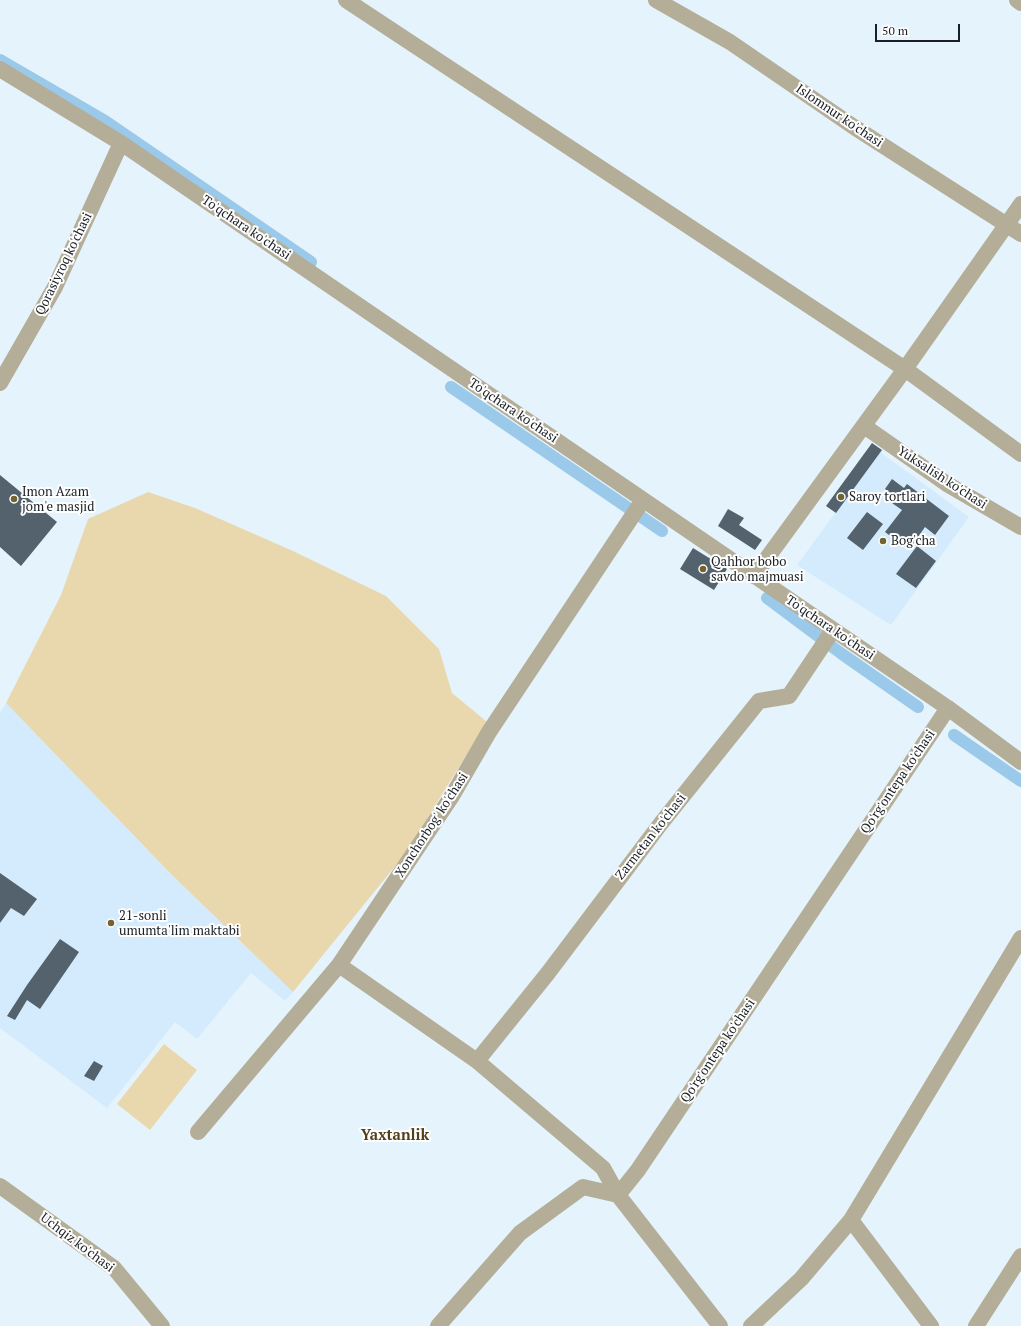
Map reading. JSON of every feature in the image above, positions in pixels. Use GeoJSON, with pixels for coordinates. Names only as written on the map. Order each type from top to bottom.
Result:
{"type":"FeatureCollection","features":[{"type":"Feature","properties":{"kind":"street"},"geometry":{"type":"LineString","coordinates":[[346,0],[905,369],[1021,454]]}},
{"type":"Feature","properties":{"kind":"street","name":"Islomnur ko'chasi"},"geometry":{"type":"LineString","coordinates":[[656,0],[730,42],[854,127],[1021,234]]}},
{"type":"Feature","properties":{"kind":"street"},"geometry":{"type":"LineString","coordinates":[[1017,0],[1021,3]]}},
{"type":"Feature","properties":{"kind":"street","name":"To'qchara ko'chasi"},"geometry":{"type":"LineString","coordinates":[[0,70],[121,143],[948,708],[1021,762]]}},
{"type":"Feature","properties":{"kind":"street","name":"Qorasiyroq ko'chasi"},"geometry":{"type":"LineString","coordinates":[[0,383],[55,287],[121,143]]}},
{"type":"Feature","properties":{"kind":"street"},"geometry":{"type":"LineString","coordinates":[[754,576],[905,369],[1021,204]]}},
{"type":"Feature","properties":{"kind":"street","name":"Yuksalish ko'chasi"},"geometry":{"type":"LineString","coordinates":[[864,426],[947,484],[1021,527]]}},
{"type":"Feature","properties":{"kind":"street","name":"Xonchorbog' ko'chasi"},"geometry":{"type":"LineString","coordinates":[[198,1132],[339,965],[452,796],[489,732],[643,500]]}},
{"type":"Feature","properties":{"kind":"street","name":"Zarmetan ko'chasi"},"geometry":{"type":"LineString","coordinates":[[477,1061],[548,973],[662,822],[759,700],[790,696],[833,630]]}},
{"type":"Feature","properties":{"kind":"street","name":"Qo'rg'ontepa ko'chasi"},"geometry":{"type":"LineString","coordinates":[[618,1195],[647,1156],[948,708]]}},
{"type":"Feature","properties":{"kind":"street"},"geometry":{"type":"LineString","coordinates":[[751,1326],[801,1279],[851,1220],[1021,938]]}},
{"type":"Feature","properties":{"kind":"street"},"geometry":{"type":"LineString","coordinates":[[339,965],[477,1061],[603,1168],[618,1195],[720,1326]]}},
{"type":"Feature","properties":{"kind":"street","name":"Uchqiz ko'chasi"},"geometry":{"type":"LineString","coordinates":[[0,1186],[114,1268],[162,1326]]}},
{"type":"Feature","properties":{"kind":"street"},"geometry":{"type":"LineString","coordinates":[[438,1326],[520,1233],[584,1187],[618,1195]]}},
{"type":"Feature","properties":{"kind":"street"},"geometry":{"type":"LineString","coordinates":[[851,1220],[931,1326]]}},
{"type":"Feature","properties":{"kind":"street"},"geometry":{"type":"LineString","coordinates":[[976,1326],[1021,1256]]}},
{"type":"Feature","properties":{"kind":"shaded area","name":"Bog'cha"},"geometry":{"type":"Polygon","coordinates":[[[880,452],[969,517],[891,625],[797,565],[880,452]]]}},
{"type":"Feature","properties":{"kind":"shaded area"},"geometry":{"type":"Polygon","coordinates":[[[148,492],[195,508],[293,551],[386,596],[439,649],[452,693],[487,722],[405,854],[293,992],[171,874],[6,703],[61,595],[88,519],[148,492]]]}},
{"type":"Feature","properties":{"kind":"shaded area","name":"21-sonli umumta'lim maktabi"},"geometry":{"type":"Polygon","coordinates":[[[6,703],[171,874],[293,992],[285,1001],[251,973],[197,1039],[175,1022],[107,1108],[0,1028],[0,713],[6,703]]]}},
{"type":"Feature","properties":{"kind":"shaded area"},"geometry":{"type":"Polygon","coordinates":[[[164,1044],[197,1070],[150,1130],[117,1104],[164,1044]]]}},
{"type":"Feature","properties":{"kind":"building"},"geometry":{"type":"Polygon","coordinates":[[[872,443],[882,450],[836,513],[826,506],[872,443]]]}},
{"type":"Feature","properties":{"kind":"building","name":"Imon Azam jom'e masjid"},"geometry":{"type":"Polygon","coordinates":[[[0,475],[57,522],[21,566],[0,547],[0,475]]]}},
{"type":"Feature","properties":{"kind":"building"},"geometry":{"type":"Polygon","coordinates":[[[892,479],[904,488],[907,484],[949,516],[935,535],[925,527],[909,550],[885,532],[902,510],[892,503],[896,498],[885,489],[892,479]]]}},
{"type":"Feature","properties":{"kind":"building"},"geometry":{"type":"Polygon","coordinates":[[[728,509],[744,518],[739,525],[762,540],[755,550],[718,526],[728,509]]]}},
{"type":"Feature","properties":{"kind":"building"},"geometry":{"type":"Polygon","coordinates":[[[867,512],[883,524],[863,550],[847,538],[867,512]]]}},
{"type":"Feature","properties":{"kind":"building"},"geometry":{"type":"Polygon","coordinates":[[[917,546],[936,561],[916,588],[896,574],[917,546]]]}},
{"type":"Feature","properties":{"kind":"building","name":"Qahhor bobo savdo majmuasi"},"geometry":{"type":"Polygon","coordinates":[[[693,548],[727,569],[714,590],[680,569],[693,548]]]}},
{"type":"Feature","properties":{"kind":"building"},"geometry":{"type":"Polygon","coordinates":[[[0,873],[37,899],[24,916],[11,908],[0,923],[0,873]]]}},
{"type":"Feature","properties":{"kind":"building"},"geometry":{"type":"Polygon","coordinates":[[[60,939],[79,952],[40,1009],[27,1000],[15,1020],[7,1016],[27,985],[60,939]]]}},
{"type":"Feature","properties":{"kind":"building"},"geometry":{"type":"Polygon","coordinates":[[[94,1061],[103,1066],[94,1081],[84,1076],[94,1061]]]}},
{"type":"Feature","properties":{"kind":"waterway"},"geometry":{"type":"LineString","coordinates":[[0,60],[105,121],[311,262]]}},
{"type":"Feature","properties":{"kind":"waterway"},"geometry":{"type":"LineString","coordinates":[[451,387],[662,531]]}},
{"type":"Feature","properties":{"kind":"waterway"},"geometry":{"type":"LineString","coordinates":[[767,598],[842,654],[918,707]]}},
{"type":"Feature","properties":{"kind":"waterway"},"geometry":{"type":"LineString","coordinates":[[954,735],[1021,781]]}},
{"type":"Feature","properties":{"kind":"place","name":"Saroy tortlari"},"geometry":{"type":"Point","coordinates":[841,497]}},
{"type":"Feature","properties":{"kind":"place","name":"Imon Azam jom'e masjid"},"geometry":{"type":"Point","coordinates":[14,499]}},
{"type":"Feature","properties":{"kind":"place","name":"Bog'cha"},"geometry":{"type":"Point","coordinates":[883,541]}},
{"type":"Feature","properties":{"kind":"place","name":"Qahhor bobo savdo majmuasi"},"geometry":{"type":"Point","coordinates":[703,569]}},
{"type":"Feature","properties":{"kind":"place","name":"21-sonli umumta'lim maktabi"},"geometry":{"type":"Point","coordinates":[111,923]}},
{"type":"Feature","properties":{"kind":"district","name":"Yaxtanlik"},"geometry":{"type":"Point","coordinates":[395,1136]}}]}
